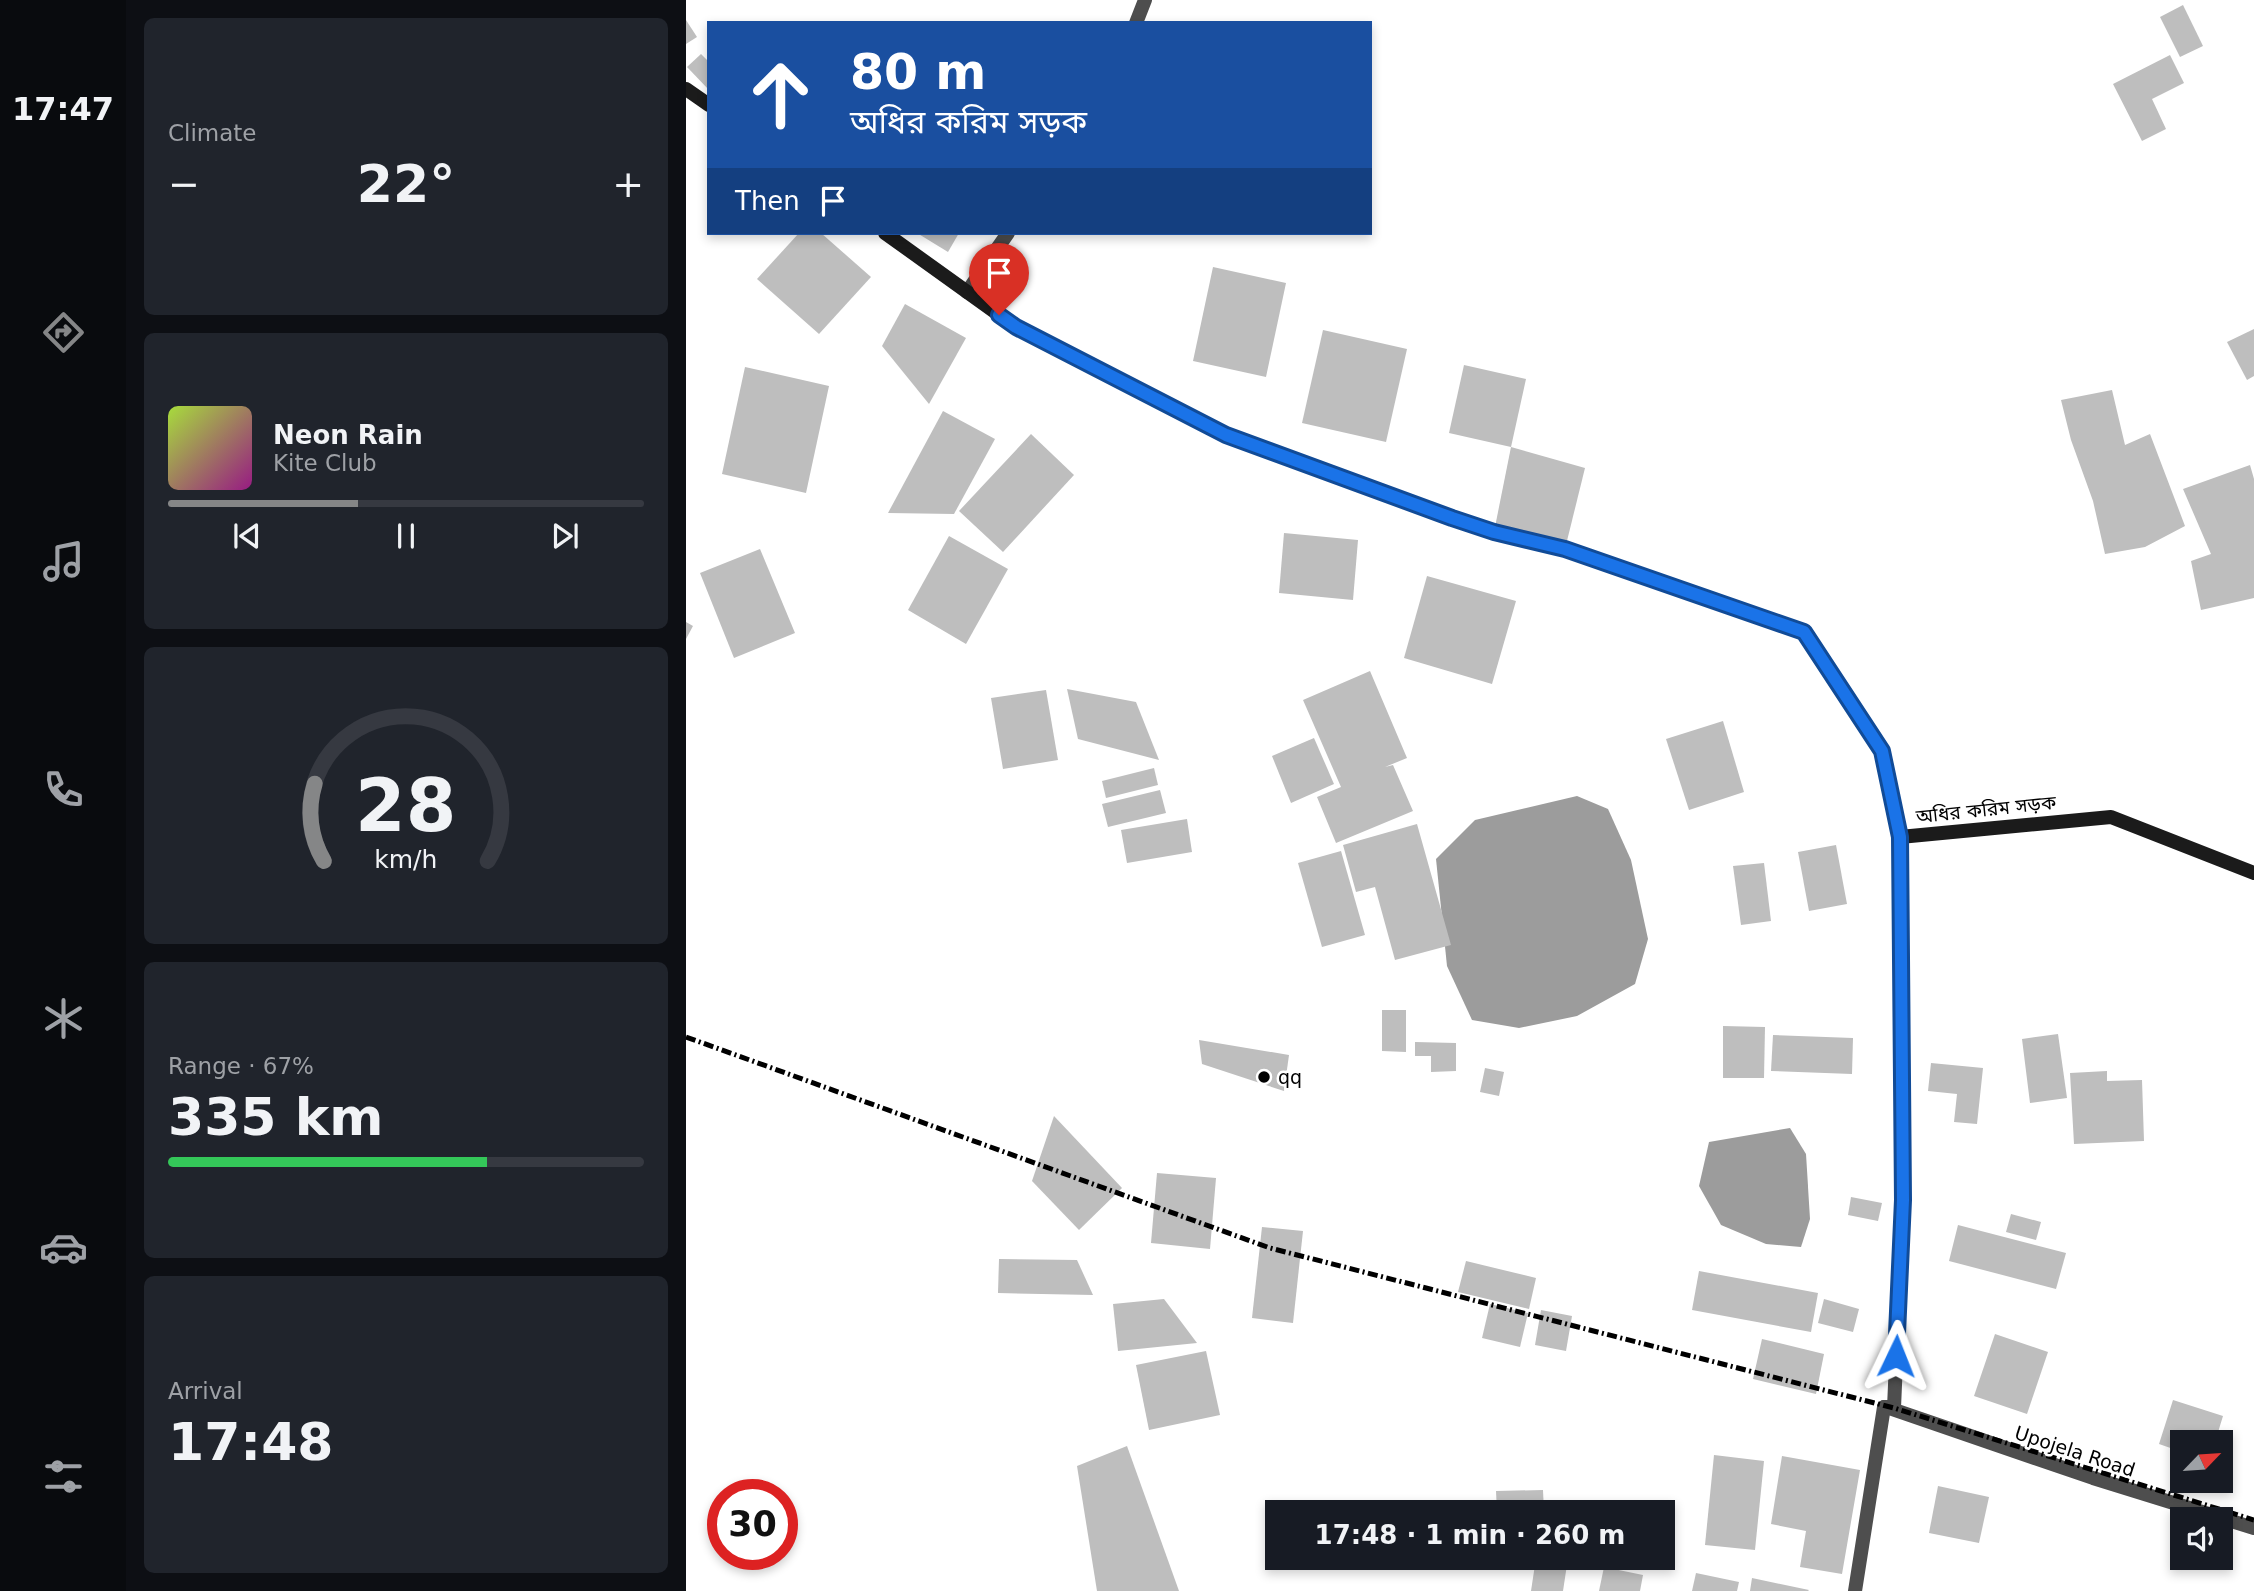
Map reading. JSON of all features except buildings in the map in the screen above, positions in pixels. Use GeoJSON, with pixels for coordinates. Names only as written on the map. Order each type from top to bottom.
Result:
{"type":"FeatureCollection","features":[{"type":"Feature","properties":{"kind":"main road"},"geometry":{"type":"LineString","coordinates":[[686,89],[707,104]]}},
{"type":"Feature","properties":{"kind":"main road","name":"অধির করিম সড়ক"},"geometry":{"type":"LineString","coordinates":[[888,235],[1016,327],[1226,435],[1452,518],[1494,532],[1565,549],[1804,632],[1882,751],[1900,837],[2111,817],[2254,873]]}},
{"type":"Feature","properties":{"kind":"street"},"geometry":{"type":"LineString","coordinates":[[1137,21],[1145,0]]}},
{"type":"Feature","properties":{"kind":"street"},"geometry":{"type":"LineString","coordinates":[[967,292],[1006,235]]}},
{"type":"Feature","properties":{"kind":"street"},"geometry":{"type":"LineString","coordinates":[[1855,1591],[1884,1407],[1894,1408],[1903,1200],[1900,837]]}},
{"type":"Feature","properties":{"kind":"street","name":"Upojela Road"},"geometry":{"type":"LineString","coordinates":[[1884,1407],[2093,1478],[2254,1528]]}},
{"type":"Feature","properties":{"kind":"shaded area"},"geometry":{"type":"Polygon","coordinates":[[[1577,796],[1608,809],[1631,860],[1648,939],[1635,984],[1577,1016],[1519,1028],[1472,1020],[1447,966],[1436,859],[1475,820],[1577,796]]]}},
{"type":"Feature","properties":{"kind":"shaded area"},"geometry":{"type":"Polygon","coordinates":[[[1790,1128],[1806,1154],[1810,1219],[1801,1247],[1766,1244],[1721,1225],[1699,1186],[1709,1142],[1790,1128]]]}},
{"type":"Feature","properties":{"kind":"railway"},"geometry":{"type":"LineString","coordinates":[[686,1037],[1270,1248],[1894,1408],[2254,1520]]}},
{"type":"Feature","properties":{"kind":"place","name":"qq"},"geometry":{"type":"Point","coordinates":[1264,1077]}},
{"type":"Feature","properties":{"kind":"route"},"geometry":{"type":"LineString","coordinates":[[999,315],[1016,327],[1226,435],[1452,518],[1494,532],[1565,549],[1804,632],[1882,751],[1900,837],[1903,1200],[1896,1356]]}}]}
